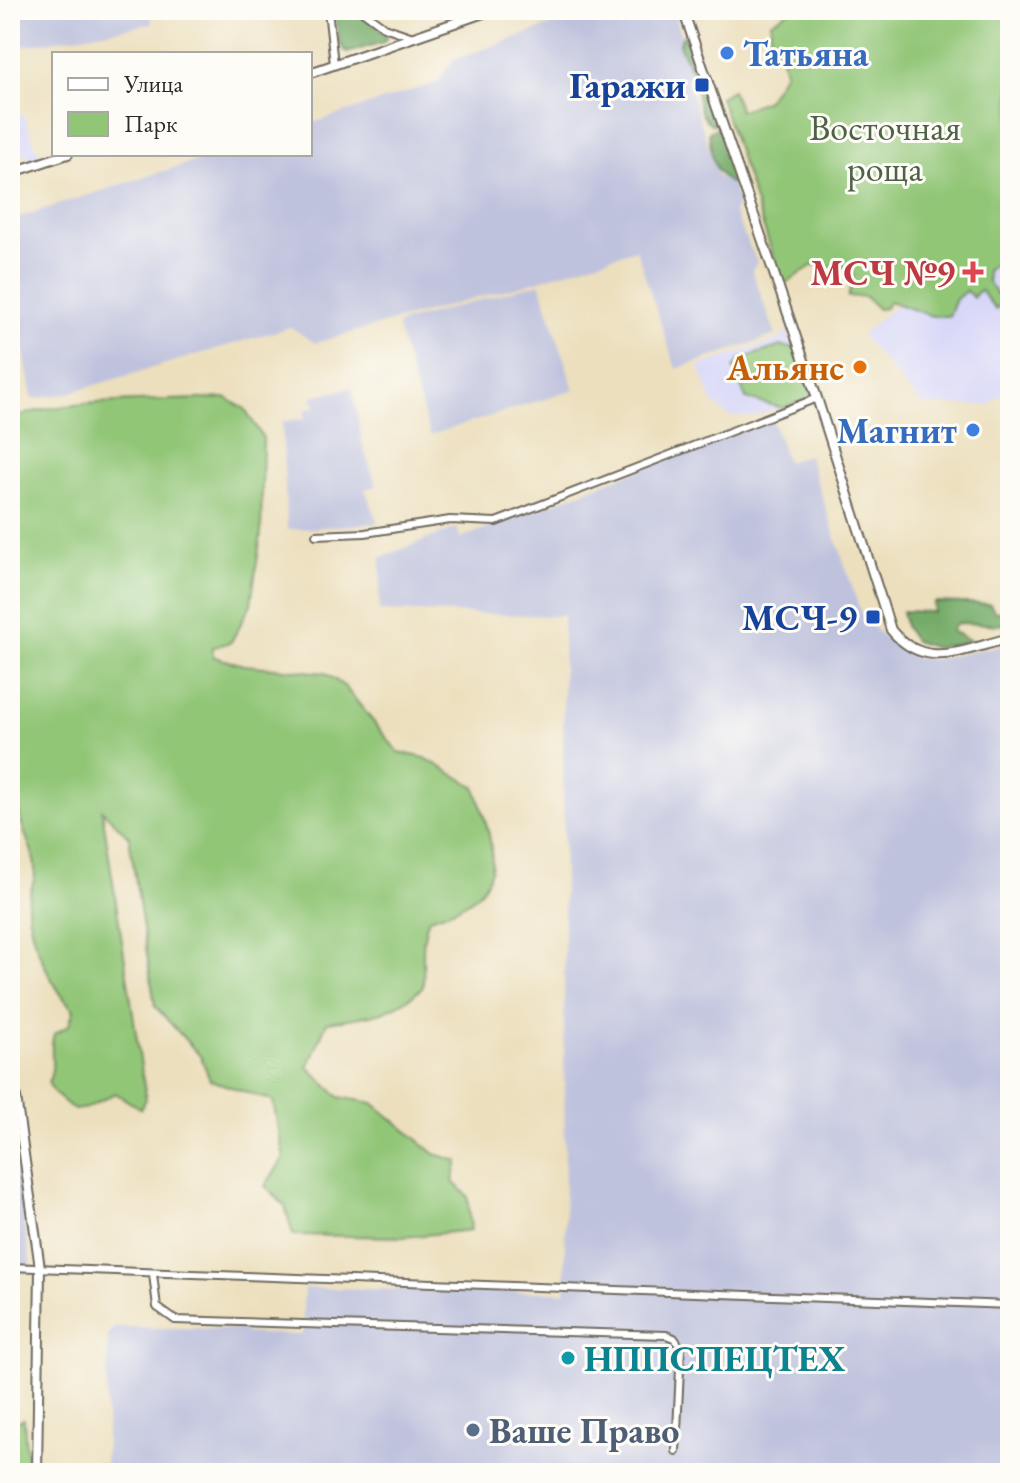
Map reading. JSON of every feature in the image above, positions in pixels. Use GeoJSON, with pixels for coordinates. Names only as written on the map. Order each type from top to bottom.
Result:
{"type":"FeatureCollection","features":[{"type":"Feature","properties":{"kind":"main road"},"geometry":{"type":"LineString","coordinates":[[312,72],[492,10]]}},
{"type":"Feature","properties":{"kind":"main road"},"geometry":{"type":"LineString","coordinates":[[683,10],[817,398],[891,630],[917,653],[937,655],[1010,638]]}},
{"type":"Feature","properties":{"kind":"main road"},"geometry":{"type":"LineString","coordinates":[[10,173],[62,156]]}},
{"type":"Feature","properties":{"kind":"main road"},"geometry":{"type":"LineString","coordinates":[[10,1055],[40,1268],[37,1473]]}},
{"type":"Feature","properties":{"kind":"street"},"geometry":{"type":"LineString","coordinates":[[328,10],[334,64]]}},
{"type":"Feature","properties":{"kind":"street"},"geometry":{"type":"LineString","coordinates":[[361,10],[384,27],[413,37]]}},
{"type":"Feature","properties":{"kind":"street"},"geometry":{"type":"LineString","coordinates":[[316,535],[365,533],[450,520],[496,522],[817,398]]}},
{"type":"Feature","properties":{"kind":"street"},"geometry":{"type":"LineString","coordinates":[[10,1267],[1010,1305]]}},
{"type":"Feature","properties":{"kind":"street"},"geometry":{"type":"LineString","coordinates":[[153,1274],[157,1307],[175,1320],[666,1335],[674,1338],[681,1348],[676,1451]]}},
{"type":"Feature","properties":{"kind":"shaded area"},"geometry":{"type":"Polygon","coordinates":[[[10,10],[150,10],[152,24],[10,48],[10,10]]]}},
{"type":"Feature","properties":{"kind":"shaded area"},"geometry":{"type":"Polygon","coordinates":[[[594,10],[674,10],[692,75],[686,77],[718,177],[732,182],[738,204],[733,211],[757,262],[752,271],[776,335],[676,369],[636,249],[527,284],[315,343],[290,327],[65,394],[32,399],[10,270],[10,220],[211,156],[312,156],[312,123],[438,82],[453,60],[594,10]]]}},
{"type":"Feature","properties":{"kind":"shaded area"},"geometry":{"type":"Polygon","coordinates":[[[10,111],[24,115],[38,153],[44,155],[28,161],[27,153],[10,154],[10,111]]]}},
{"type":"Feature","properties":{"kind":"shaded area","name":"МСЧ №9"},"geometry":{"type":"Polygon","coordinates":[[[1010,210],[1010,387],[988,405],[922,405],[861,335],[1010,210]]]}},
{"type":"Feature","properties":{"kind":"shaded area"},"geometry":{"type":"Polygon","coordinates":[[[540,283],[574,390],[430,435],[397,327],[400,323],[540,283]]]}},
{"type":"Feature","properties":{"kind":"shaded area"},"geometry":{"type":"Polygon","coordinates":[[[788,331],[811,398],[751,417],[728,416],[712,402],[699,366],[778,340],[788,331]]]}},
{"type":"Feature","properties":{"kind":"shaded area"},"geometry":{"type":"Polygon","coordinates":[[[352,388],[363,447],[377,486],[365,489],[378,523],[287,530],[282,421],[305,419],[304,410],[315,407],[312,396],[352,388]]]}},
{"type":"Feature","properties":{"kind":"shaded area"},"geometry":{"type":"Polygon","coordinates":[[[772,419],[787,462],[808,455],[862,616],[879,633],[914,658],[934,659],[1010,644],[1010,1473],[105,1473],[108,1333],[116,1327],[245,1329],[245,1333],[302,1335],[304,1288],[565,1292],[563,616],[379,611],[381,557],[457,528],[460,538],[469,535],[772,419]]]}},
{"type":"Feature","properties":{"kind":"shaded area"},"geometry":{"type":"Polygon","coordinates":[[[10,1133],[32,1272],[10,1274],[10,1133]]]}},
{"type":"Feature","properties":{"kind":"green space"},"geometry":{"type":"Polygon","coordinates":[[[334,10],[355,10],[388,36],[384,42],[347,53],[340,43],[334,10]]]}},
{"type":"Feature","properties":{"kind":"green space","name":"Восточная роща"},"geometry":{"type":"Polygon","coordinates":[[[791,10],[1010,10],[1010,252],[987,271],[988,282],[997,294],[1008,286],[1010,298],[995,309],[980,290],[973,297],[966,291],[956,299],[949,316],[932,316],[889,301],[885,308],[878,309],[864,296],[848,297],[853,277],[851,269],[813,265],[783,285],[720,97],[732,90],[740,111],[767,100],[785,72],[780,49],[770,46],[771,22],[791,10]]]}},
{"type":"Feature","properties":{"kind":"green space"},"geometry":{"type":"Polygon","coordinates":[[[683,36],[697,56],[705,96],[714,114],[713,125],[700,109],[693,73],[679,44],[683,36]]]}},
{"type":"Feature","properties":{"kind":"green space"},"geometry":{"type":"Polygon","coordinates":[[[719,127],[734,181],[730,183],[719,173],[712,154],[709,132],[719,127]]]}},
{"type":"Feature","properties":{"kind":"green space"},"geometry":{"type":"Polygon","coordinates":[[[781,346],[798,349],[812,397],[783,408],[746,399],[734,368],[740,359],[781,346]]]}},
{"type":"Feature","properties":{"kind":"green space"},"geometry":{"type":"Polygon","coordinates":[[[226,398],[245,409],[263,438],[261,534],[251,604],[231,642],[211,648],[214,657],[244,665],[325,673],[345,687],[398,752],[425,758],[475,787],[492,851],[486,884],[474,897],[456,908],[429,918],[423,944],[423,987],[390,1009],[327,1022],[308,1067],[339,1097],[373,1103],[435,1154],[458,1161],[453,1182],[468,1196],[471,1230],[404,1237],[293,1235],[285,1206],[265,1186],[284,1158],[273,1101],[210,1080],[201,1057],[155,1006],[129,837],[102,810],[146,1099],[141,1109],[115,1093],[87,1108],[74,1110],[54,1093],[48,1082],[52,1071],[54,1034],[69,1025],[74,1010],[57,988],[36,945],[28,903],[35,864],[21,822],[19,805],[10,795],[10,422],[25,414],[79,405],[226,398]]]}},
{"type":"Feature","properties":{"kind":"green space"},"geometry":{"type":"Polygon","coordinates":[[[934,602],[990,604],[995,612],[1010,611],[1010,625],[957,623],[951,631],[972,641],[936,648],[914,641],[905,626],[902,611],[933,612],[934,602]]]}},
{"type":"Feature","properties":{"kind":"green space"},"geometry":{"type":"Polygon","coordinates":[[[24,1419],[27,1466],[17,1464],[10,1468],[10,1423],[24,1419]]]}},
{"type":"Feature","properties":{"kind":"place","name":"Татьяна"},"geometry":{"type":"Point","coordinates":[727,53]}},
{"type":"Feature","properties":{"kind":"place","name":"Гаражи"},"geometry":{"type":"Point","coordinates":[702,85]}},
{"type":"Feature","properties":{"kind":"place","name":"МСЧ №9"},"geometry":{"type":"Point","coordinates":[973,272]}},
{"type":"Feature","properties":{"kind":"place","name":"Альянс"},"geometry":{"type":"Point","coordinates":[860,367]}},
{"type":"Feature","properties":{"kind":"place","name":"Магнит"},"geometry":{"type":"Point","coordinates":[973,430]}},
{"type":"Feature","properties":{"kind":"place","name":"МСЧ-9"},"geometry":{"type":"Point","coordinates":[873,617]}},
{"type":"Feature","properties":{"kind":"place","name":"НППСПЕЦТЕХ"},"geometry":{"type":"Point","coordinates":[568,1358]}},
{"type":"Feature","properties":{"kind":"place","name":"Ваше Право"},"geometry":{"type":"Point","coordinates":[473,1430]}}]}
